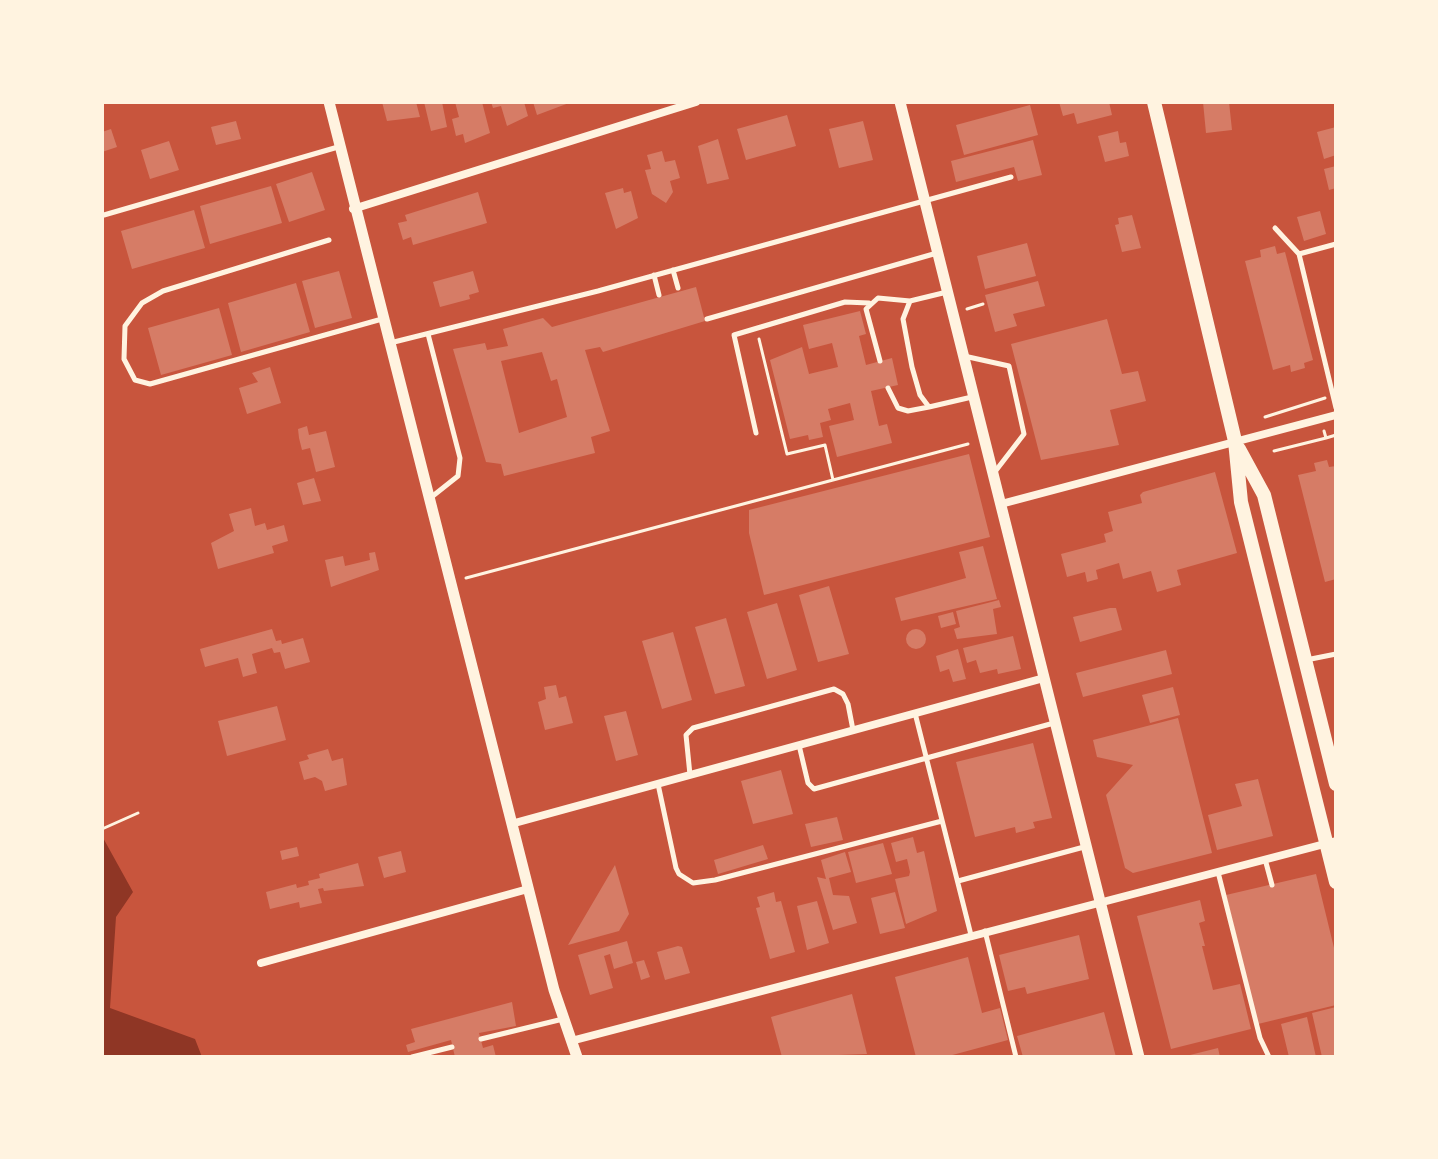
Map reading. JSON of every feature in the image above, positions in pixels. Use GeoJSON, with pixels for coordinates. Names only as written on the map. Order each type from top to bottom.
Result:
{"type":"FeatureCollection","features":[{"type":"Feature","properties":{"kind":"main road"},"geometry":{"type":"LineString","coordinates":[[1154,102],[1235,441],[1241,502],[1331,842],[1336,882]]}},
{"type":"Feature","properties":{"kind":"main road"},"geometry":{"type":"LineString","coordinates":[[1235,441],[1264,495],[1305,661],[1331,739],[1336,784]]}},
{"type":"Feature","properties":{"kind":"street"},"geometry":{"type":"LineString","coordinates":[[329,102],[353,209],[511,824],[577,1057]]}},
{"type":"Feature","properties":{"kind":"street"},"geometry":{"type":"LineString","coordinates":[[353,209],[696,102]]}},
{"type":"Feature","properties":{"kind":"street"},"geometry":{"type":"LineString","coordinates":[[902,102],[1097,901],[1139,1057]]}},
{"type":"Feature","properties":{"kind":"street"},"geometry":{"type":"LineString","coordinates":[[1001,504],[1336,415]]}},
{"type":"Feature","properties":{"kind":"street"},"geometry":{"type":"LineString","coordinates":[[511,824],[1044,678]]}},
{"type":"Feature","properties":{"kind":"street"},"geometry":{"type":"LineString","coordinates":[[571,1041],[1331,842]]}},
{"type":"Feature","properties":{"kind":"street"},"geometry":{"type":"LineString","coordinates":[[261,963],[528,889]]}},
{"type":"Feature","properties":{"kind":"lane"},"geometry":{"type":"LineString","coordinates":[[104,215],[339,147]]}},
{"type":"Feature","properties":{"kind":"lane"},"geometry":{"type":"LineString","coordinates":[[388,344],[1011,177]]}},
{"type":"Feature","properties":{"kind":"lane"},"geometry":{"type":"LineString","coordinates":[[1275,228],[1299,254],[1333,381],[1336,408]]}},
{"type":"Feature","properties":{"kind":"lane"},"geometry":{"type":"LineString","coordinates":[[329,240],[163,291],[142,303],[125,326],[124,359],[135,380],[150,384],[382,319]]}},
{"type":"Feature","properties":{"kind":"lane"},"geometry":{"type":"LineString","coordinates":[[1299,254],[1336,244]]}},
{"type":"Feature","properties":{"kind":"lane"},"geometry":{"type":"LineString","coordinates":[[707,319],[938,253]]}},
{"type":"Feature","properties":{"kind":"lane"},"geometry":{"type":"LineString","coordinates":[[673,270],[678,288]]}},
{"type":"Feature","properties":{"kind":"lane"},"geometry":{"type":"LineString","coordinates":[[654,275],[659,295]]}},
{"type":"Feature","properties":{"kind":"lane"},"geometry":{"type":"LineString","coordinates":[[756,433],[734,335],[845,302],[869,303],[878,298],[910,301],[948,292]]}},
{"type":"Feature","properties":{"kind":"lane"},"geometry":{"type":"LineString","coordinates":[[910,301],[903,319],[909,355],[920,395],[929,407]]}},
{"type":"Feature","properties":{"kind":"lane"},"geometry":{"type":"LineString","coordinates":[[869,303],[866,309],[880,361]]}},
{"type":"Feature","properties":{"kind":"lane"},"geometry":{"type":"LineString","coordinates":[[428,334],[460,458],[458,476],[428,500]]}},
{"type":"Feature","properties":{"kind":"lane"},"geometry":{"type":"LineString","coordinates":[[964,356],[1009,366],[1024,434],[993,474]]}},
{"type":"Feature","properties":{"kind":"lane"},"geometry":{"type":"LineString","coordinates":[[888,388],[898,408],[908,411],[975,397]]}},
{"type":"Feature","properties":{"kind":"lane"},"geometry":{"type":"LineString","coordinates":[[1305,661],[1336,654]]}},
{"type":"Feature","properties":{"kind":"lane"},"geometry":{"type":"LineString","coordinates":[[690,775],[686,735],[693,728],[834,689],[843,694],[848,704],[853,730]]}},
{"type":"Feature","properties":{"kind":"lane"},"geometry":{"type":"LineString","coordinates":[[915,713],[971,935]]}},
{"type":"Feature","properties":{"kind":"lane"},"geometry":{"type":"LineString","coordinates":[[799,745],[808,783],[814,789],[1054,723]]}},
{"type":"Feature","properties":{"kind":"lane"},"geometry":{"type":"LineString","coordinates":[[658,784],[676,868],[679,874],[693,883],[942,821]]}},
{"type":"Feature","properties":{"kind":"lane"},"geometry":{"type":"LineString","coordinates":[[958,881],[1084,847]]}},
{"type":"Feature","properties":{"kind":"lane"},"geometry":{"type":"LineString","coordinates":[[1265,859],[1272,885]]}},
{"type":"Feature","properties":{"kind":"lane"},"geometry":{"type":"LineString","coordinates":[[1217,871],[1260,1038],[1269,1057]]}},
{"type":"Feature","properties":{"kind":"lane"},"geometry":{"type":"LineString","coordinates":[[985,931],[1016,1057]]}},
{"type":"Feature","properties":{"kind":"lane"},"geometry":{"type":"LineString","coordinates":[[481,1039],[564,1019]]}},
{"type":"Feature","properties":{"kind":"lane"},"geometry":{"type":"LineString","coordinates":[[412,1057],[452,1047]]}},
{"type":"Feature","properties":{"kind":"path"},"geometry":{"type":"LineString","coordinates":[[756,328],[787,454],[825,445],[833,480]]}},
{"type":"Feature","properties":{"kind":"path"},"geometry":{"type":"LineString","coordinates":[[1265,417],[1333,396]]}},
{"type":"Feature","properties":{"kind":"path"},"geometry":{"type":"LineString","coordinates":[[1321,419],[1326,438]]}},
{"type":"Feature","properties":{"kind":"path"},"geometry":{"type":"LineString","coordinates":[[1274,451],[1336,435]]}},
{"type":"Feature","properties":{"kind":"path"},"geometry":{"type":"LineString","coordinates":[[466,578],[968,444]]}},
{"type":"Feature","properties":{"kind":"path"},"geometry":{"type":"LineString","coordinates":[[102,829],[138,813]]}},
{"type":"Feature","properties":{"kind":"shaded area"},"geometry":{"type":"Polygon","coordinates":[[[102,836],[133,892],[116,917],[110,1008],[195,1039],[202,1057],[102,1057],[102,836]]]}},
{"type":"Feature","properties":{"kind":"building"},"geometry":{"type":"Polygon","coordinates":[[[382,102],[416,102],[420,117],[387,121],[382,102]]]}},
{"type":"Feature","properties":{"kind":"building"},"geometry":{"type":"Polygon","coordinates":[[[424,102],[442,102],[447,127],[431,131],[424,102]]]}},
{"type":"Feature","properties":{"kind":"building"},"geometry":{"type":"Polygon","coordinates":[[[455,102],[482,102],[490,133],[465,143],[463,134],[456,136],[452,119],[459,117],[455,102]]]}},
{"type":"Feature","properties":{"kind":"building"},"geometry":{"type":"Polygon","coordinates":[[[491,102],[524,102],[528,116],[507,126],[501,106],[493,108],[491,102]]]}},
{"type":"Feature","properties":{"kind":"building"},"geometry":{"type":"Polygon","coordinates":[[[533,102],[569,102],[569,103],[537,115],[533,102]]]}},
{"type":"Feature","properties":{"kind":"building"},"geometry":{"type":"Polygon","coordinates":[[[1059,102],[1109,102],[1112,115],[1077,124],[1074,113],[1063,116],[1059,102]]]}},
{"type":"Feature","properties":{"kind":"building"},"geometry":{"type":"Polygon","coordinates":[[[1203,102],[1229,102],[1232,130],[1206,133],[1203,102]]]}},
{"type":"Feature","properties":{"kind":"building"},"geometry":{"type":"Polygon","coordinates":[[[1030,105],[1038,135],[964,155],[956,125],[1030,105]]]}},
{"type":"Feature","properties":{"kind":"building"},"geometry":{"type":"Polygon","coordinates":[[[787,115],[796,146],[746,160],[737,129],[787,115]]]}},
{"type":"Feature","properties":{"kind":"building"},"geometry":{"type":"Polygon","coordinates":[[[236,121],[241,139],[216,145],[211,127],[236,121]]]}},
{"type":"Feature","properties":{"kind":"building"},"geometry":{"type":"Polygon","coordinates":[[[863,121],[873,160],[839,168],[829,129],[863,121]]]}},
{"type":"Feature","properties":{"kind":"building"},"geometry":{"type":"Polygon","coordinates":[[[1336,127],[1336,155],[1324,159],[1317,132],[1336,127]]]}},
{"type":"Feature","properties":{"kind":"building"},"geometry":{"type":"Polygon","coordinates":[[[111,129],[117,147],[102,152],[102,132],[111,129]]]}},
{"type":"Feature","properties":{"kind":"building"},"geometry":{"type":"Polygon","coordinates":[[[1118,131],[1120,143],[1126,142],[1129,156],[1105,162],[1098,136],[1118,131]]]}},
{"type":"Feature","properties":{"kind":"building"},"geometry":{"type":"Polygon","coordinates":[[[718,139],[729,179],[707,184],[698,146],[718,139]]]}},
{"type":"Feature","properties":{"kind":"building"},"geometry":{"type":"Polygon","coordinates":[[[1033,140],[1042,175],[1018,181],[1014,167],[956,182],[951,161],[1033,140]]]}},
{"type":"Feature","properties":{"kind":"building"},"geometry":{"type":"Polygon","coordinates":[[[169,141],[179,170],[150,179],[141,150],[169,141]]]}},
{"type":"Feature","properties":{"kind":"building"},"geometry":{"type":"Polygon","coordinates":[[[662,151],[665,162],[675,160],[680,178],[670,181],[673,192],[666,203],[652,194],[645,170],[651,169],[647,155],[662,151]]]}},
{"type":"Feature","properties":{"kind":"building"},"geometry":{"type":"Polygon","coordinates":[[[1336,166],[1336,188],[1329,190],[1324,169],[1336,166]]]}},
{"type":"Feature","properties":{"kind":"building"},"geometry":{"type":"Polygon","coordinates":[[[312,172],[325,210],[289,222],[276,184],[312,172]]]}},
{"type":"Feature","properties":{"kind":"building"},"geometry":{"type":"Polygon","coordinates":[[[271,186],[282,223],[210,244],[200,206],[271,186]]]}},
{"type":"Feature","properties":{"kind":"building"},"geometry":{"type":"Polygon","coordinates":[[[623,188],[624,193],[631,191],[638,218],[616,229],[605,193],[623,188]]]}},
{"type":"Feature","properties":{"kind":"building"},"geometry":{"type":"Polygon","coordinates":[[[478,192],[487,223],[413,245],[411,237],[403,240],[398,223],[407,221],[405,215],[478,192]]]}},
{"type":"Feature","properties":{"kind":"building"},"geometry":{"type":"Polygon","coordinates":[[[194,210],[205,248],[132,269],[121,231],[194,210]]]}},
{"type":"Feature","properties":{"kind":"building"},"geometry":{"type":"Polygon","coordinates":[[[1320,211],[1326,234],[1304,241],[1297,217],[1320,211]]]}},
{"type":"Feature","properties":{"kind":"building"},"geometry":{"type":"Polygon","coordinates":[[[1132,215],[1141,248],[1122,252],[1115,225],[1119,224],[1118,218],[1132,215]]]}},
{"type":"Feature","properties":{"kind":"building"},"geometry":{"type":"Polygon","coordinates":[[[1027,243],[1036,276],[985,289],[977,256],[1027,243]]]}},
{"type":"Feature","properties":{"kind":"building"},"geometry":{"type":"Polygon","coordinates":[[[1275,246],[1277,254],[1285,252],[1313,360],[1304,363],[1305,368],[1291,372],[1290,365],[1273,370],[1245,261],[1261,257],[1260,250],[1275,246]]]}},
{"type":"Feature","properties":{"kind":"building"},"geometry":{"type":"Polygon","coordinates":[[[339,271],[352,318],[315,328],[302,281],[339,271]]]}},
{"type":"Feature","properties":{"kind":"building"},"geometry":{"type":"Polygon","coordinates":[[[473,271],[479,292],[469,295],[470,299],[440,307],[433,282],[473,271]]]}},
{"type":"Feature","properties":{"kind":"building"},"geometry":{"type":"Polygon","coordinates":[[[1038,281],[1045,306],[1013,314],[1017,326],[995,332],[985,295],[1038,281]]]}},
{"type":"Feature","properties":{"kind":"building"},"geometry":{"type":"Polygon","coordinates":[[[296,283],[310,332],[241,352],[228,303],[296,283]]]}},
{"type":"Feature","properties":{"kind":"building"},"geometry":{"type":"Polygon","coordinates":[[[696,287],[705,321],[603,352],[600,347],[585,350],[610,431],[591,437],[595,453],[504,476],[501,464],[486,462],[453,349],[485,343],[487,350],[508,346],[503,329],[543,318],[552,327],[696,287]],[[542,352],[501,361],[519,433],[567,417],[557,379],[551,381],[542,352]]]}},
{"type":"Feature","properties":{"kind":"building"},"geometry":{"type":"Polygon","coordinates":[[[219,308],[232,355],[161,375],[148,328],[219,308]]]}},
{"type":"Feature","properties":{"kind":"building"},"geometry":{"type":"Polygon","coordinates":[[[860,311],[866,334],[859,336],[866,365],[892,358],[898,385],[871,391],[879,426],[887,424],[892,443],[837,457],[829,426],[854,420],[850,403],[828,409],[831,420],[820,423],[823,437],[809,440],[808,435],[790,439],[770,360],[802,347],[809,374],[838,367],[832,343],[809,349],[803,325],[860,311]]]}},
{"type":"Feature","properties":{"kind":"building"},"geometry":{"type":"Polygon","coordinates":[[[1107,319],[1122,374],[1138,371],[1146,401],[1110,410],[1119,445],[1041,460],[1011,344],[1107,319]]]}},
{"type":"Feature","properties":{"kind":"building"},"geometry":{"type":"Polygon","coordinates":[[[270,367],[281,403],[247,414],[239,388],[258,382],[252,373],[270,367]]]}},
{"type":"Feature","properties":{"kind":"building"},"geometry":{"type":"Polygon","coordinates":[[[307,426],[309,435],[326,431],[335,467],[316,472],[310,448],[302,450],[299,438],[298,429],[307,426]]]}},
{"type":"Feature","properties":{"kind":"building"},"geometry":{"type":"Polygon","coordinates":[[[969,454],[990,537],[764,595],[749,533],[749,510],[969,454]]]}},
{"type":"Feature","properties":{"kind":"building"},"geometry":{"type":"Polygon","coordinates":[[[1327,460],[1329,467],[1336,466],[1336,579],[1325,582],[1298,475],[1316,471],[1314,463],[1327,460]]]}},
{"type":"Feature","properties":{"kind":"building"},"geometry":{"type":"Polygon","coordinates":[[[1215,472],[1237,553],[1177,570],[1181,585],[1157,592],[1151,571],[1123,579],[1119,563],[1096,570],[1098,579],[1087,582],[1085,572],[1067,577],[1061,554],[1106,542],[1104,534],[1113,531],[1108,512],[1142,503],[1140,495],[1143,492],[1215,472]]]}},
{"type":"Feature","properties":{"kind":"building"},"geometry":{"type":"Polygon","coordinates":[[[314,478],[321,501],[303,505],[297,483],[314,478]]]}},
{"type":"Feature","properties":{"kind":"building"},"geometry":{"type":"Polygon","coordinates":[[[251,508],[255,526],[265,523],[267,530],[284,525],[288,541],[272,546],[274,553],[218,569],[211,543],[234,531],[229,514],[251,508]]]}},
{"type":"Feature","properties":{"kind":"building"},"geometry":{"type":"Polygon","coordinates":[[[983,546],[997,599],[901,621],[895,598],[966,578],[959,552],[983,546]]]}},
{"type":"Feature","properties":{"kind":"building"},"geometry":{"type":"Polygon","coordinates":[[[375,552],[379,570],[331,587],[325,560],[343,556],[345,566],[370,560],[369,553],[375,552]]]}},
{"type":"Feature","properties":{"kind":"building"},"geometry":{"type":"Polygon","coordinates":[[[829,586],[849,654],[818,662],[799,595],[829,586]]]}},
{"type":"Feature","properties":{"kind":"building"},"geometry":{"type":"Polygon","coordinates":[[[999,600],[1001,607],[993,609],[997,634],[957,639],[954,629],[960,627],[956,611],[999,600]]]}},
{"type":"Feature","properties":{"kind":"building"},"geometry":{"type":"Polygon","coordinates":[[[777,603],[797,670],[767,679],[747,612],[777,603]]]}},
{"type":"Feature","properties":{"kind":"building"},"geometry":{"type":"Polygon","coordinates":[[[1116,608],[1122,630],[1080,642],[1073,617],[1116,608]]]}},
{"type":"Feature","properties":{"kind":"building"},"geometry":{"type":"Polygon","coordinates":[[[953,612],[956,624],[941,628],[938,616],[953,612]]]}},
{"type":"Feature","properties":{"kind":"building"},"geometry":{"type":"Polygon","coordinates":[[[726,618],[745,686],[715,694],[695,627],[726,618]]]}},
{"type":"Feature","properties":{"kind":"building"},"geometry":{"type":"Polygon","coordinates":[[[272,629],[276,641],[281,640],[282,644],[303,638],[310,662],[285,669],[280,652],[274,653],[272,648],[252,654],[257,673],[243,677],[238,658],[205,667],[200,649],[272,629]]]}},
{"type":"Feature","properties":{"kind":"building"},"geometry":{"type":"Polygon","coordinates":[[[916,629],[923,632],[926,639],[923,646],[916,649],[909,646],[906,639],[909,632],[916,629]]]}},
{"type":"Feature","properties":{"kind":"building"},"geometry":{"type":"Polygon","coordinates":[[[673,632],[692,700],[662,709],[642,641],[673,632]]]}},
{"type":"Feature","properties":{"kind":"building"},"geometry":{"type":"Polygon","coordinates":[[[1013,636],[1021,669],[998,674],[997,669],[980,673],[976,660],[967,663],[963,648],[1013,636]]]}},
{"type":"Feature","properties":{"kind":"building"},"geometry":{"type":"Polygon","coordinates":[[[958,649],[966,679],[953,682],[949,669],[940,672],[936,656],[958,649]]]}},
{"type":"Feature","properties":{"kind":"building"},"geometry":{"type":"Polygon","coordinates":[[[1166,650],[1172,674],[1083,697],[1076,673],[1166,650]]]}},
{"type":"Feature","properties":{"kind":"building"},"geometry":{"type":"Polygon","coordinates":[[[556,685],[559,698],[566,696],[573,723],[545,730],[538,702],[546,699],[544,687],[556,685]]]}},
{"type":"Feature","properties":{"kind":"building"},"geometry":{"type":"Polygon","coordinates":[[[1173,687],[1180,715],[1150,723],[1142,695],[1173,687]]]}},
{"type":"Feature","properties":{"kind":"building"},"geometry":{"type":"Polygon","coordinates":[[[277,706],[286,740],[227,756],[218,721],[277,706]]]}},
{"type":"Feature","properties":{"kind":"building"},"geometry":{"type":"Polygon","coordinates":[[[626,711],[638,755],[616,761],[604,716],[626,711]]]}},
{"type":"Feature","properties":{"kind":"building"},"geometry":{"type":"Polygon","coordinates":[[[1178,718],[1212,853],[1133,873],[1125,868],[1106,795],[1133,765],[1097,757],[1093,740],[1178,718]]]}},
{"type":"Feature","properties":{"kind":"building"},"geometry":{"type":"Polygon","coordinates":[[[1033,743],[1052,818],[1033,822],[1035,828],[1016,833],[1015,827],[975,837],[956,762],[1033,743]]]}},
{"type":"Feature","properties":{"kind":"building"},"geometry":{"type":"Polygon","coordinates":[[[328,749],[332,761],[343,758],[347,785],[325,791],[322,781],[315,777],[304,780],[299,762],[309,759],[307,755],[328,749]]]}},
{"type":"Feature","properties":{"kind":"building"},"geometry":{"type":"Polygon","coordinates":[[[781,770],[793,814],[753,824],[741,781],[781,770]]]}},
{"type":"Feature","properties":{"kind":"building"},"geometry":{"type":"Polygon","coordinates":[[[1258,779],[1273,836],[1217,850],[1208,815],[1242,806],[1235,784],[1258,779]]]}},
{"type":"Feature","properties":{"kind":"building"},"geometry":{"type":"Polygon","coordinates":[[[837,817],[843,840],[811,847],[805,824],[837,817]]]}},
{"type":"Feature","properties":{"kind":"building"},"geometry":{"type":"Polygon","coordinates":[[[913,837],[917,853],[924,851],[937,911],[906,924],[895,879],[909,876],[910,872],[907,859],[896,862],[891,843],[913,837]]]}},
{"type":"Feature","properties":{"kind":"building"},"geometry":{"type":"Polygon","coordinates":[[[883,843],[892,874],[856,883],[848,852],[883,843]]]}},
{"type":"Feature","properties":{"kind":"building"},"geometry":{"type":"Polygon","coordinates":[[[763,845],[768,859],[718,874],[714,860],[763,845]]]}},
{"type":"Feature","properties":{"kind":"building"},"geometry":{"type":"Polygon","coordinates":[[[297,847],[299,856],[282,860],[280,851],[297,847]]]}},
{"type":"Feature","properties":{"kind":"building"},"geometry":{"type":"Polygon","coordinates":[[[401,851],[406,872],[384,878],[378,857],[401,851]]]}},
{"type":"Feature","properties":{"kind":"building"},"geometry":{"type":"Polygon","coordinates":[[[845,852],[851,872],[829,878],[833,895],[849,896],[857,923],[833,930],[817,877],[826,879],[821,860],[845,852]]]}},
{"type":"Feature","properties":{"kind":"building"},"geometry":{"type":"Polygon","coordinates":[[[358,863],[364,886],[318,889],[322,903],[300,908],[299,902],[270,909],[266,892],[296,884],[297,888],[309,885],[308,881],[320,878],[319,874],[358,863]]]}},
{"type":"Feature","properties":{"kind":"building"},"geometry":{"type":"Polygon","coordinates":[[[615,865],[629,914],[619,931],[568,945],[615,865]]]}},
{"type":"Feature","properties":{"kind":"building"},"geometry":{"type":"Polygon","coordinates":[[[1316,874],[1336,956],[1336,1005],[1258,1024],[1226,895],[1316,874]]]}},
{"type":"Feature","properties":{"kind":"building"},"geometry":{"type":"Polygon","coordinates":[[[774,892],[776,902],[781,901],[795,952],[770,959],[756,908],[760,907],[757,897],[774,892]]]}},
{"type":"Feature","properties":{"kind":"building"},"geometry":{"type":"Polygon","coordinates":[[[895,892],[905,928],[880,934],[871,898],[895,892]]]}},
{"type":"Feature","properties":{"kind":"building"},"geometry":{"type":"Polygon","coordinates":[[[1200,900],[1205,921],[1199,923],[1205,946],[1202,946],[1213,990],[1240,984],[1251,1029],[1171,1049],[1137,916],[1200,900]]]}},
{"type":"Feature","properties":{"kind":"building"},"geometry":{"type":"Polygon","coordinates":[[[817,901],[829,943],[807,950],[797,906],[817,901]]]}},
{"type":"Feature","properties":{"kind":"building"},"geometry":{"type":"Polygon","coordinates":[[[1079,935],[1089,979],[1027,994],[1025,987],[1008,991],[999,955],[1079,935]]]}},
{"type":"Feature","properties":{"kind":"building"},"geometry":{"type":"Polygon","coordinates":[[[627,941],[633,963],[614,969],[610,954],[604,956],[613,988],[590,995],[578,955],[627,941]]]}},
{"type":"Feature","properties":{"kind":"building"},"geometry":{"type":"Polygon","coordinates":[[[682,947],[690,973],[665,980],[657,952],[682,947]]]}},
{"type":"Feature","properties":{"kind":"building"},"geometry":{"type":"Polygon","coordinates":[[[968,957],[982,1013],[1000,1008],[1008,1040],[945,1057],[916,1057],[895,977],[968,957]]]}},
{"type":"Feature","properties":{"kind":"building"},"geometry":{"type":"Polygon","coordinates":[[[644,960],[650,977],[641,980],[636,962],[644,960]]]}},
{"type":"Feature","properties":{"kind":"building"},"geometry":{"type":"Polygon","coordinates":[[[852,994],[867,1054],[782,1057],[771,1017],[852,994]]]}},
{"type":"Feature","properties":{"kind":"building"},"geometry":{"type":"Polygon","coordinates":[[[512,1002],[516,1026],[479,1033],[483,1048],[493,1045],[496,1057],[455,1057],[451,1040],[408,1052],[406,1045],[415,1042],[411,1029],[512,1002]]]}},
{"type":"Feature","properties":{"kind":"building"},"geometry":{"type":"Polygon","coordinates":[[[1336,1007],[1336,1057],[1322,1057],[1312,1013],[1336,1007]]]}},
{"type":"Feature","properties":{"kind":"building"},"geometry":{"type":"Polygon","coordinates":[[[1104,1012],[1116,1057],[1023,1057],[1017,1036],[1104,1012]]]}},
{"type":"Feature","properties":{"kind":"building"},"geometry":{"type":"Polygon","coordinates":[[[1307,1017],[1316,1057],[1289,1057],[1281,1024],[1307,1017]]]}},
{"type":"Feature","properties":{"kind":"building"},"geometry":{"type":"Polygon","coordinates":[[[1218,1048],[1220,1057],[1186,1057],[1186,1056],[1218,1048]]]}}]}
